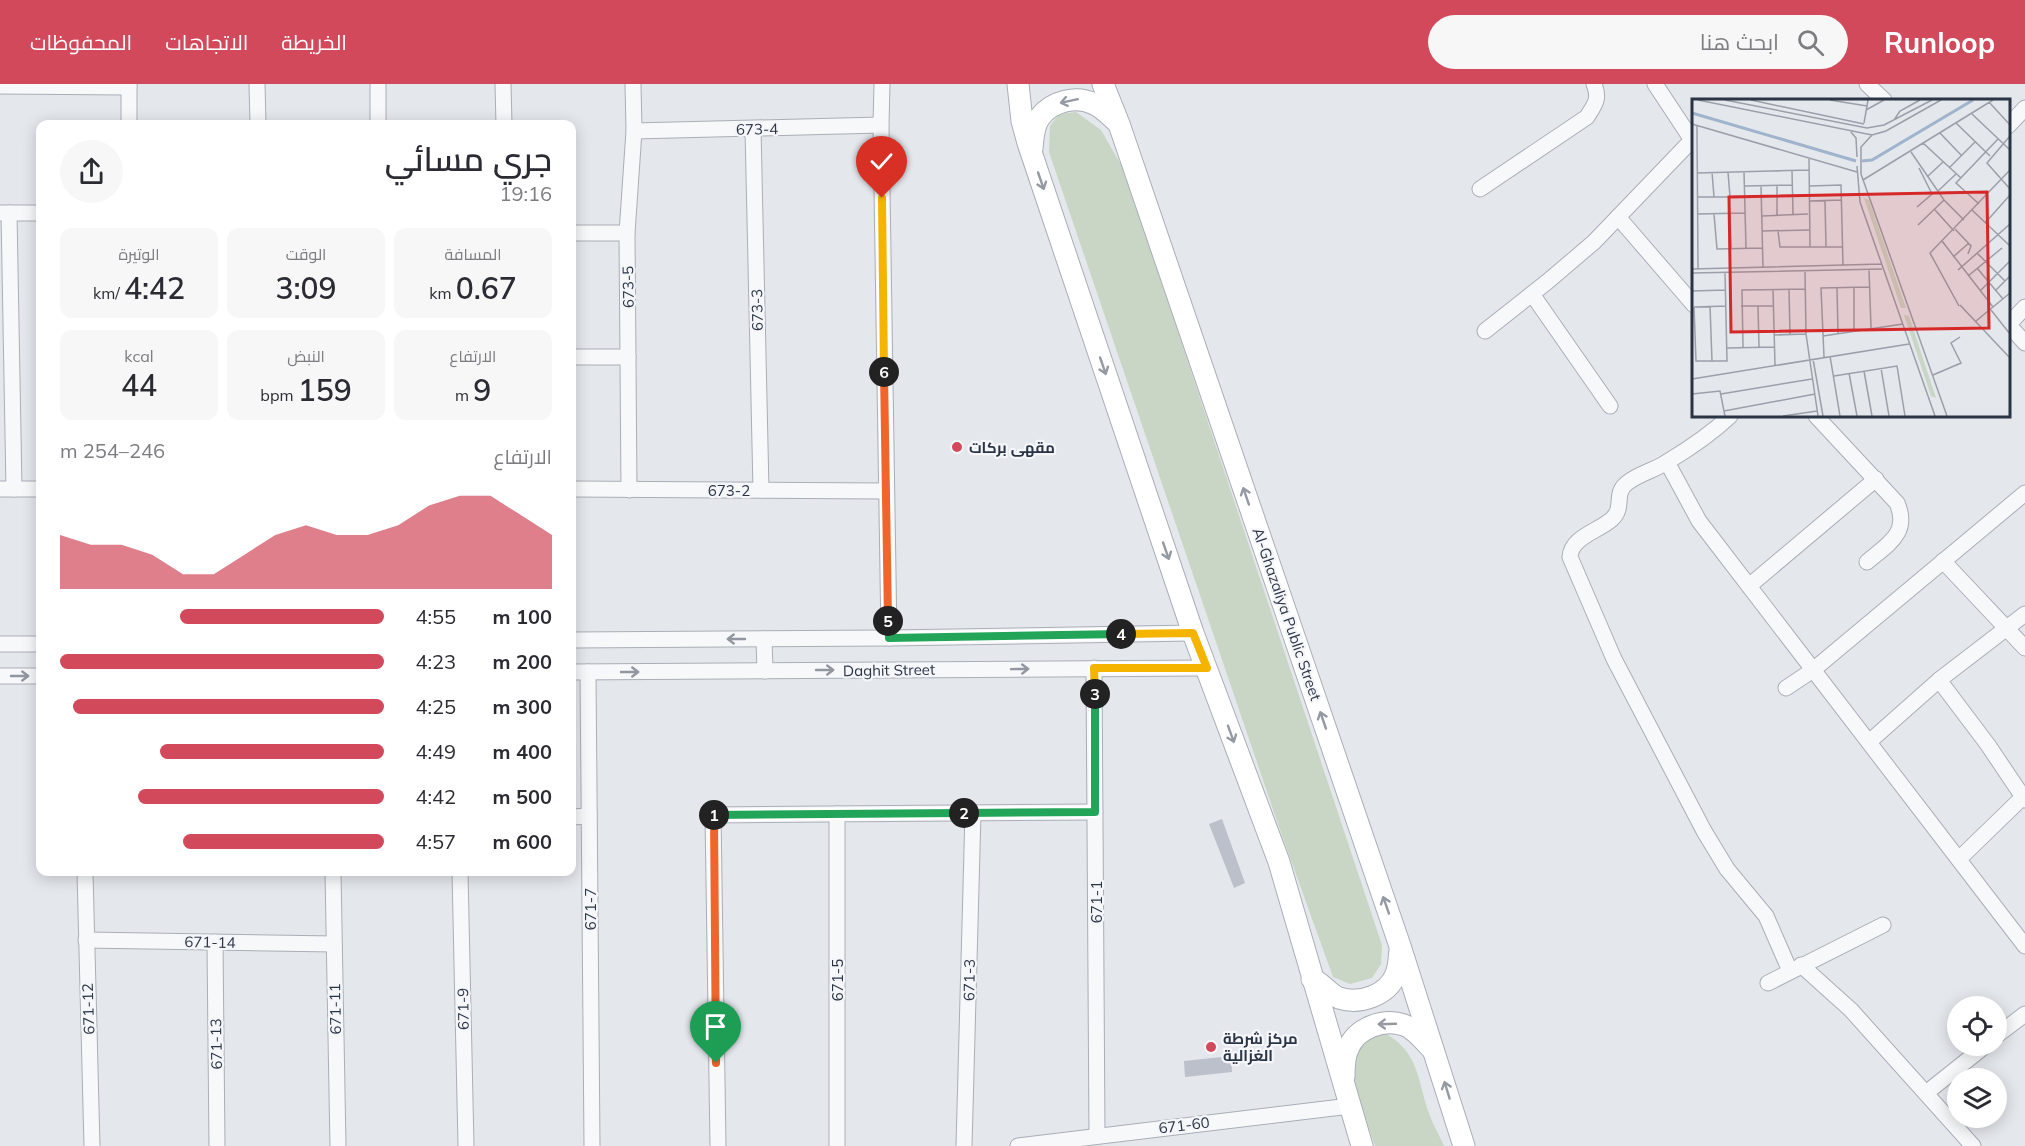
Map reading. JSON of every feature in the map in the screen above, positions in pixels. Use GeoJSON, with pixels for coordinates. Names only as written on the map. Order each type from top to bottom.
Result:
{"type":"FeatureCollection","features":[{"type":"Feature","properties":{"kind":"main road"},"geometry":{"type":"LineString","coordinates":[[1018,84],[1022,121],[1032,156],[1193,633],[1279,862],[1362,1146]]}},
{"type":"Feature","properties":{"kind":"main road","name":"Al-Ghazaliya Public Street"},"geometry":{"type":"LineString","coordinates":[[1103,84],[1119,124],[1400,946],[1464,1146]]}},
{"type":"Feature","properties":{"kind":"main road"},"geometry":{"type":"LineString","coordinates":[[1032,156],[1035,127],[1040,117],[1051,107],[1067,100],[1080,99],[1094,103],[1119,124]]}},
{"type":"Feature","properties":{"kind":"main road"},"geometry":{"type":"LineString","coordinates":[[1312,979],[1320,982],[1337,997],[1350,1000],[1364,999],[1380,993],[1391,984],[1396,974],[1400,946]]}},
{"type":"Feature","properties":{"kind":"main road"},"geometry":{"type":"LineString","coordinates":[[1343,1084],[1347,1051],[1352,1041],[1362,1030],[1379,1024],[1405,1025],[1435,1052]]}},
{"type":"Feature","properties":{"kind":"street"},"geometry":{"type":"LineString","coordinates":[[257,84],[258,120]]}},
{"type":"Feature","properties":{"kind":"street"},"geometry":{"type":"LineString","coordinates":[[378,84],[378,120]]}},
{"type":"Feature","properties":{"kind":"street"},"geometry":{"type":"LineString","coordinates":[[503,84],[504,120]]}},
{"type":"Feature","properties":{"kind":"street","name":"673-5"},"geometry":{"type":"LineString","coordinates":[[629,490],[627,232],[634,131],[633,84]]}},
{"type":"Feature","properties":{"kind":"street"},"geometry":{"type":"LineString","coordinates":[[882,84],[889,638]]}},
{"type":"Feature","properties":{"kind":"street"},"geometry":{"type":"LineString","coordinates":[[1480,189],[1587,117],[1596,104],[1598,93],[1594,84]]}},
{"type":"Feature","properties":{"kind":"street"},"geometry":{"type":"LineString","coordinates":[[1485,331],[1594,242],[1692,142],[1655,84]]}},
{"type":"Feature","properties":{"kind":"street"},"geometry":{"type":"LineString","coordinates":[[1867,84],[1883,99]]}},
{"type":"Feature","properties":{"kind":"street"},"geometry":{"type":"LineString","coordinates":[[7,85],[129,86],[129,120]]}},
{"type":"Feature","properties":{"kind":"street"},"geometry":{"type":"LineString","coordinates":[[2010,124],[2025,108]]}},
{"type":"Feature","properties":{"kind":"street","name":"673-4"},"geometry":{"type":"LineString","coordinates":[[634,131],[881,125]]}},
{"type":"Feature","properties":{"kind":"street","name":"673-3"},"geometry":{"type":"LineString","coordinates":[[753,129],[761,490]]}},
{"type":"Feature","properties":{"kind":"street"},"geometry":{"type":"LineString","coordinates":[[36,213],[4,213],[7,489],[36,489]]}},
{"type":"Feature","properties":{"kind":"street"},"geometry":{"type":"LineString","coordinates":[[1618,217],[1692,303]]}},
{"type":"Feature","properties":{"kind":"street"},"geometry":{"type":"LineString","coordinates":[[576,233],[627,232]]}},
{"type":"Feature","properties":{"kind":"street"},"geometry":{"type":"LineString","coordinates":[[1533,294],[1610,406]]}},
{"type":"Feature","properties":{"kind":"street"},"geometry":{"type":"LineString","coordinates":[[2010,322],[2025,307]]}},
{"type":"Feature","properties":{"kind":"street"},"geometry":{"type":"LineString","coordinates":[[2010,326],[2025,342]]}},
{"type":"Feature","properties":{"kind":"street"},"geometry":{"type":"LineString","coordinates":[[576,357],[628,357]]}},
{"type":"Feature","properties":{"kind":"street"},"geometry":{"type":"LineString","coordinates":[[1729,417],[1667,462],[1627,483],[1620,490],[1618,499],[1620,507],[1617,515],[1575,542],[1570,549],[1570,557],[1614,659],[1699,821],[1727,869],[1766,915],[1796,968],[1851,1010],[1973,1146]]}},
{"type":"Feature","properties":{"kind":"street"},"geometry":{"type":"LineString","coordinates":[[1817,417],[1876,479],[1897,503],[1902,513],[1900,531],[1890,543],[1867,562]]}},
{"type":"Feature","properties":{"kind":"street"},"geometry":{"type":"LineString","coordinates":[[1667,462],[1699,521],[2025,946]]}},
{"type":"Feature","properties":{"kind":"street"},"geometry":{"type":"LineString","coordinates":[[1749,586],[1876,479]]}},
{"type":"Feature","properties":{"kind":"street","name":"673-2"},"geometry":{"type":"LineString","coordinates":[[576,489],[886,491]]}},
{"type":"Feature","properties":{"kind":"street"},"geometry":{"type":"LineString","coordinates":[[1786,688],[1813,670],[2025,493]]}},
{"type":"Feature","properties":{"kind":"street"},"geometry":{"type":"LineString","coordinates":[[1943,561],[2025,648]]}},
{"type":"Feature","properties":{"kind":"street"},"geometry":{"type":"LineString","coordinates":[[1869,742],[1939,680],[2025,614]]}},
{"type":"Feature","properties":{"kind":"street"},"geometry":{"type":"LineString","coordinates":[[576,640],[1193,633]]}},
{"type":"Feature","properties":{"kind":"street"},"geometry":{"type":"LineString","coordinates":[[764,639],[765,671]]}},
{"type":"Feature","properties":{"kind":"street"},"geometry":{"type":"LineString","coordinates":[[0,644],[36,644]]}},
{"type":"Feature","properties":{"kind":"street","name":"671-1"},"geometry":{"type":"LineString","coordinates":[[1094,668],[1097,1136]]}},
{"type":"Feature","properties":{"kind":"street","name":"Daghit Street"},"geometry":{"type":"LineString","coordinates":[[576,672],[1207,668]]}},
{"type":"Feature","properties":{"kind":"street","name":"671-7"},"geometry":{"type":"LineString","coordinates":[[588,672],[592,1146]]}},
{"type":"Feature","properties":{"kind":"street"},"geometry":{"type":"LineString","coordinates":[[0,676],[36,676]]}},
{"type":"Feature","properties":{"kind":"street"},"geometry":{"type":"LineString","coordinates":[[1939,680],[2024,798],[1959,859]]}},
{"type":"Feature","properties":{"kind":"street"},"geometry":{"type":"LineString","coordinates":[[718,1146],[713,815],[1095,812]]}},
{"type":"Feature","properties":{"kind":"street","name":"671-3"},"geometry":{"type":"LineString","coordinates":[[964,1146],[973,813]]}},
{"type":"Feature","properties":{"kind":"street","name":"671-5"},"geometry":{"type":"LineString","coordinates":[[837,814],[837,1146]]}},
{"type":"Feature","properties":{"kind":"street"},"geometry":{"type":"LineString","coordinates":[[576,817],[590,816]]}},
{"type":"Feature","properties":{"kind":"street","name":"671-12"},"geometry":{"type":"LineString","coordinates":[[85,876],[92,1146]]}},
{"type":"Feature","properties":{"kind":"street","name":"671-11"},"geometry":{"type":"LineString","coordinates":[[333,876],[338,1146]]}},
{"type":"Feature","properties":{"kind":"street","name":"671-9"},"geometry":{"type":"LineString","coordinates":[[460,876],[466,1146]]}},
{"type":"Feature","properties":{"kind":"street"},"geometry":{"type":"LineString","coordinates":[[1768,983],[1883,925]]}},
{"type":"Feature","properties":{"kind":"street","name":"671-14"},"geometry":{"type":"LineString","coordinates":[[86,940],[334,944]]}},
{"type":"Feature","properties":{"kind":"street","name":"671-13"},"geometry":{"type":"LineString","coordinates":[[215,942],[217,1146]]}},
{"type":"Feature","properties":{"kind":"street"},"geometry":{"type":"LineString","coordinates":[[2007,1028],[2025,1014]]}},
{"type":"Feature","properties":{"kind":"street"},"geometry":{"type":"LineString","coordinates":[[1926,1093],[1972,1056]]}},
{"type":"Feature","properties":{"kind":"street","name":"671-60"},"geometry":{"type":"LineString","coordinates":[[1018,1146],[1350,1106]]}},
{"type":"Feature","properties":{"kind":"green space"},"geometry":{"type":"Polygon","coordinates":[[[1076,112],[1101,130],[1124,170],[1382,945],[1381,964],[1372,978],[1350,984],[1333,977],[1279,827],[1049,152],[1050,126],[1059,114],[1076,112]]]}},
{"type":"Feature","properties":{"kind":"green space"},"geometry":{"type":"Polygon","coordinates":[[[1385,1033],[1397,1041],[1412,1060],[1430,1116],[1444,1146],[1375,1146],[1349,1071],[1360,1036],[1385,1033]]]}},
{"type":"Feature","properties":{"kind":"building"},"geometry":{"type":"Polygon","coordinates":[[[1222,819],[1245,883],[1234,888],[1209,824],[1222,819]]]}},
{"type":"Feature","properties":{"kind":"building"},"geometry":{"type":"Polygon","coordinates":[[[1231,1056],[1232,1072],[1185,1077],[1184,1061],[1231,1056]]]}},
{"type":"Feature","properties":{"kind":"place","name":"مقهى بركات"},"geometry":{"type":"Point","coordinates":[957,447]}},
{"type":"Feature","properties":{"kind":"place","name":"مركز شرطة الغزالية"},"geometry":{"type":"Point","coordinates":[1211,1047]}},
{"type":"Feature","properties":{"kind":"route"},"geometry":{"type":"LineString","coordinates":[[716,1063],[713,815],[1095,812],[1094,668],[1207,668],[1193,633],[889,638],[882,198]]}}]}
